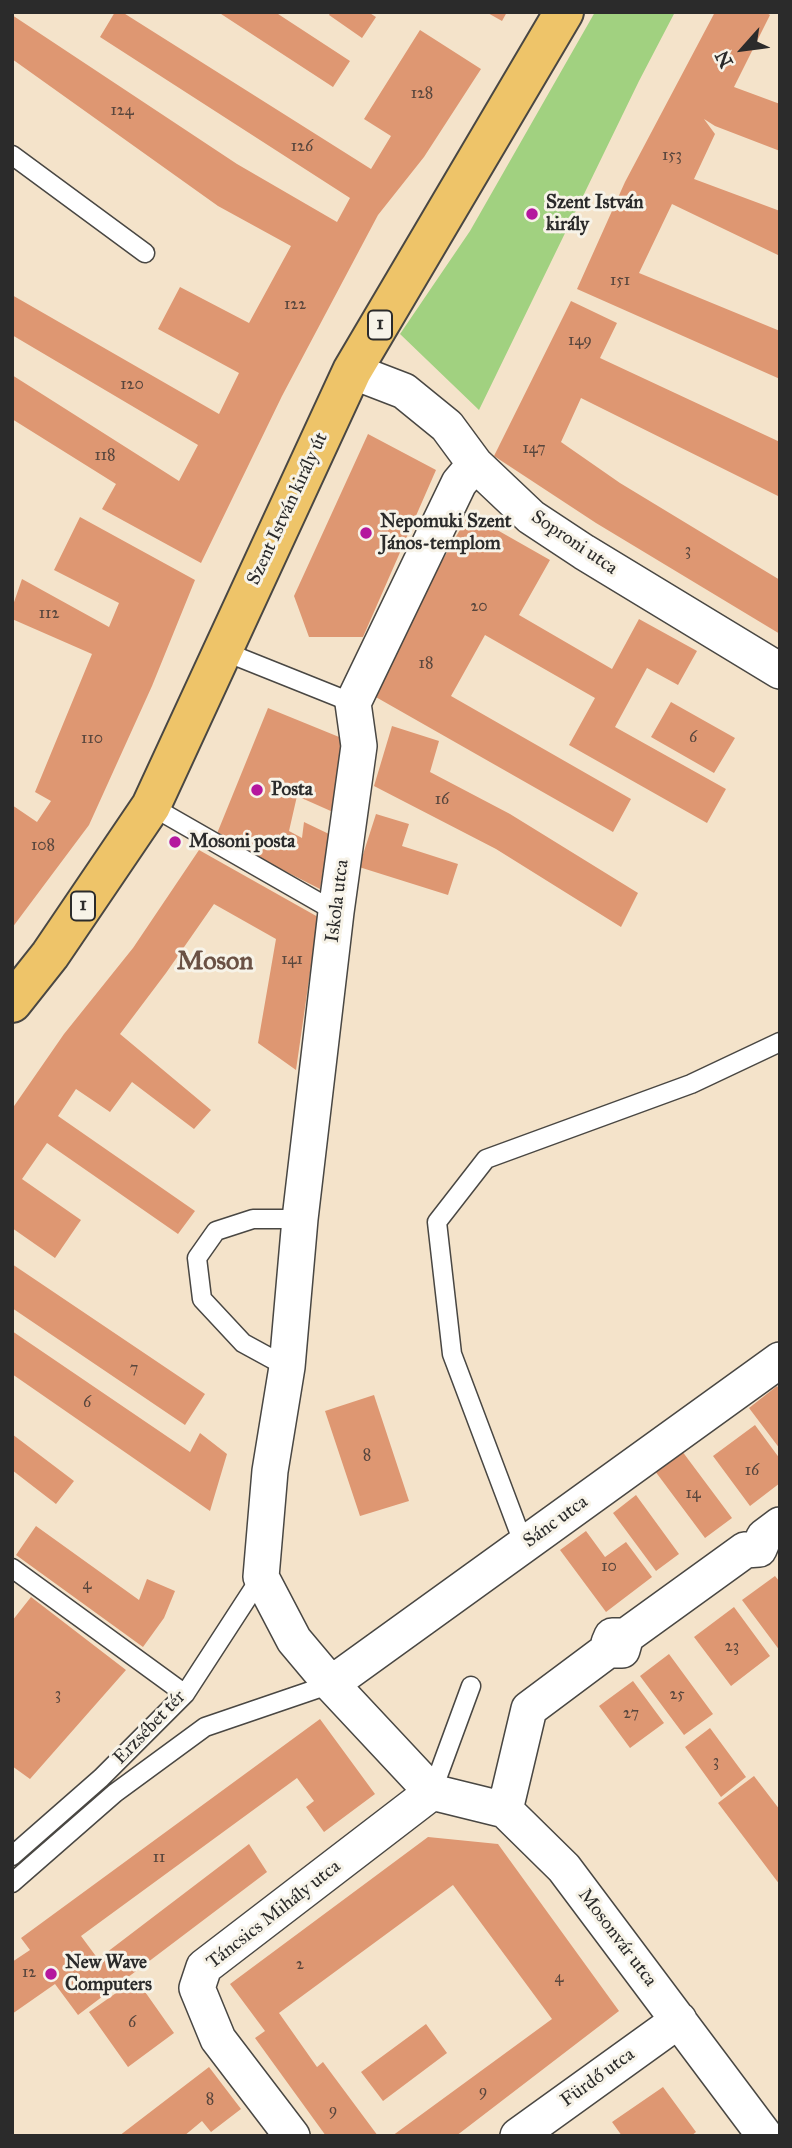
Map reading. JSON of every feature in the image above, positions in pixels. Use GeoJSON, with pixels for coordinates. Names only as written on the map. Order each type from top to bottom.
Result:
{"type":"FeatureCollection","features":[{"type":"Feature","properties":{"kind":"main road","name":"Szent István király út"},"geometry":{"type":"LineString","coordinates":[[12,1003],[50,954],[151,806],[352,372],[564,12]]}},
{"type":"Feature","properties":{"kind":"street","name":"Soproni utca"},"geometry":{"type":"LineString","coordinates":[[352,372],[404,391],[447,426],[475,464],[531,517],[780,671]]}},
{"type":"Feature","properties":{"kind":"street"},"geometry":{"type":"LineString","coordinates":[[353,703],[459,483],[475,464]]}},
{"type":"Feature","properties":{"kind":"street","name":"Iskola utca"},"geometry":{"type":"LineString","coordinates":[[287,1367],[300,1219],[336,912],[359,746],[353,703]]}},
{"type":"Feature","properties":{"kind":"street","name":"Sánc utca"},"geometry":{"type":"LineString","coordinates":[[331,1684],[780,1360]]}},
{"type":"Feature","properties":{"kind":"street","name":"Erzsébet tér"},"geometry":{"type":"LineString","coordinates":[[261,1577],[270,1471],[287,1367]]}},
{"type":"Feature","properties":{"kind":"street"},"geometry":{"type":"LineString","coordinates":[[261,1577],[294,1640],[331,1684],[432,1792],[505,1810],[529,1709],[763,1537]]}},
{"type":"Feature","properties":{"kind":"street","name":"Táncsics Mihály utca"},"geometry":{"type":"LineString","coordinates":[[292,2136],[218,2039],[197,1988],[204,1967],[432,1792]]}},
{"type":"Feature","properties":{"kind":"street","name":"Mosonvár utca"},"geometry":{"type":"LineString","coordinates":[[505,1810],[564,1868],[765,2136]]}},
{"type":"Feature","properties":{"kind":"street","name":"Fürdő utca"},"geometry":{"type":"LineString","coordinates":[[518,2136],[679,2020]]}},
{"type":"Feature","properties":{"kind":"lane"},"geometry":{"type":"LineString","coordinates":[[12,155],[145,253]]}},
{"type":"Feature","properties":{"kind":"lane"},"geometry":{"type":"LineString","coordinates":[[223,651],[353,703]]}},
{"type":"Feature","properties":{"kind":"lane"},"geometry":{"type":"LineString","coordinates":[[151,806],[336,912]]}},
{"type":"Feature","properties":{"kind":"lane"},"geometry":{"type":"LineString","coordinates":[[524,1545],[452,1354],[436,1222],[486,1159],[691,1084],[780,1042]]}},
{"type":"Feature","properties":{"kind":"lane"},"geometry":{"type":"LineString","coordinates":[[287,1367],[243,1343],[202,1299],[197,1258],[216,1231],[253,1219],[300,1219]]}},
{"type":"Feature","properties":{"kind":"lane"},"geometry":{"type":"LineString","coordinates":[[12,1568],[185,1694]]}},
{"type":"Feature","properties":{"kind":"lane","name":"Erzsébet tér"},"geometry":{"type":"LineString","coordinates":[[12,1856],[101,1779],[185,1694],[261,1577]]}},
{"type":"Feature","properties":{"kind":"lane","name":"Erzsébet tér"},"geometry":{"type":"LineString","coordinates":[[12,1883],[115,1793],[205,1727],[331,1684]]}},
{"type":"Feature","properties":{"kind":"lane"},"geometry":{"type":"LineString","coordinates":[[432,1792],[471,1686]]}},
{"type":"Feature","properties":{"kind":"green space"},"geometry":{"type":"Polygon","coordinates":[[[595,12],[675,12],[479,410],[400,334],[470,231],[595,12]]]}},
{"type":"Feature","properties":{"kind":"building"},"geometry":{"type":"Polygon","coordinates":[[[115,12],[122,12],[371,169],[391,136],[364,119],[420,30],[481,69],[424,157],[378,215],[282,396],[201,563],[102,509],[116,484],[12,419],[12,375],[179,481],[198,445],[12,335],[12,295],[219,414],[239,373],[158,329],[180,287],[249,323],[291,246],[218,206],[12,59],[12,15],[237,164],[337,222],[350,198],[100,37],[115,12]]]}},
{"type":"Feature","properties":{"kind":"building"},"geometry":{"type":"Polygon","coordinates":[[[218,12],[275,12],[350,61],[333,87],[218,12]]]}},
{"type":"Feature","properties":{"kind":"building"},"geometry":{"type":"Polygon","coordinates":[[[331,12],[368,12],[376,17],[362,38],[329,15],[331,12]]]}},
{"type":"Feature","properties":{"kind":"building"},"geometry":{"type":"Polygon","coordinates":[[[486,12],[507,12],[502,21],[486,12]]]}},
{"type":"Feature","properties":{"kind":"building"},"geometry":{"type":"Polygon","coordinates":[[[715,12],[765,12],[770,15],[734,87],[780,104],[780,151],[715,126],[704,119],[715,134],[694,179],[780,211],[780,256],[672,204],[639,273],[780,331],[780,379],[577,289],[625,182],[715,12]]]}},
{"type":"Feature","properties":{"kind":"building"},"geometry":{"type":"Polygon","coordinates":[[[571,301],[617,323],[600,358],[780,442],[780,497],[581,398],[561,442],[620,483],[780,580],[780,634],[596,523],[494,456],[571,301]]]}},
{"type":"Feature","properties":{"kind":"building","name":"Nepomuki Szent János-templom"},"geometry":{"type":"Polygon","coordinates":[[[368,434],[436,470],[363,637],[309,637],[294,596],[368,434]]]}},
{"type":"Feature","properties":{"kind":"building"},"geometry":{"type":"Polygon","coordinates":[[[469,514],[550,560],[519,615],[612,669],[639,619],[697,651],[678,685],[647,668],[615,727],[726,789],[707,823],[569,745],[595,698],[485,635],[451,696],[631,799],[613,832],[367,692],[469,514]]]}},
{"type":"Feature","properties":{"kind":"building"},"geometry":{"type":"Polygon","coordinates":[[[80,517],[195,580],[152,686],[89,825],[12,928],[12,805],[37,822],[51,801],[35,792],[92,654],[12,619],[12,608],[22,579],[109,627],[119,603],[54,570],[80,517]]]}},
{"type":"Feature","properties":{"kind":"building"},"geometry":{"type":"Polygon","coordinates":[[[671,702],[735,738],[714,773],[651,737],[671,702]]]}},
{"type":"Feature","properties":{"kind":"building"},"geometry":{"type":"Polygon","coordinates":[[[268,708],[344,739],[333,812],[297,796],[289,831],[302,838],[304,822],[329,834],[320,889],[216,836],[268,708]]]}},
{"type":"Feature","properties":{"kind":"building"},"geometry":{"type":"Polygon","coordinates":[[[392,726],[439,741],[430,772],[510,814],[638,893],[621,927],[496,849],[374,786],[392,726]]]}},
{"type":"Feature","properties":{"kind":"building"},"geometry":{"type":"Polygon","coordinates":[[[376,814],[409,824],[402,846],[458,864],[448,895],[359,867],[376,814]]]}},
{"type":"Feature","properties":{"kind":"building"},"geometry":{"type":"Polygon","coordinates":[[[199,850],[318,917],[296,1070],[258,1043],[276,939],[214,904],[120,1034],[211,1110],[194,1129],[132,1082],[110,1112],[76,1089],[58,1116],[195,1211],[178,1234],[47,1143],[22,1179],[81,1220],[55,1258],[12,1228],[12,1109],[64,1034],[133,948],[199,850]]]}},
{"type":"Feature","properties":{"kind":"building"},"geometry":{"type":"Polygon","coordinates":[[[12,1264],[205,1394],[185,1425],[12,1308],[12,1264]]]}},
{"type":"Feature","properties":{"kind":"building"},"geometry":{"type":"Polygon","coordinates":[[[12,1331],[190,1452],[200,1433],[227,1454],[210,1511],[12,1374],[12,1331]]]}},
{"type":"Feature","properties":{"kind":"building"},"geometry":{"type":"Polygon","coordinates":[[[777,1386],[780,1390],[780,1449],[749,1408],[777,1386]]]}},
{"type":"Feature","properties":{"kind":"building"},"geometry":{"type":"Polygon","coordinates":[[[374,1395],[409,1501],[360,1516],[325,1411],[374,1395]]]}},
{"type":"Feature","properties":{"kind":"building"},"geometry":{"type":"Polygon","coordinates":[[[755,1425],[780,1459],[780,1483],[750,1506],[713,1456],[755,1425]]]}},
{"type":"Feature","properties":{"kind":"building"},"geometry":{"type":"Polygon","coordinates":[[[12,1434],[74,1481],[56,1504],[12,1470],[12,1434]]]}},
{"type":"Feature","properties":{"kind":"building"},"geometry":{"type":"Polygon","coordinates":[[[682,1451],[732,1518],[705,1538],[655,1471],[682,1451]]]}},
{"type":"Feature","properties":{"kind":"building"},"geometry":{"type":"Polygon","coordinates":[[[636,1495],[679,1554],[656,1571],[613,1513],[636,1495]]]}},
{"type":"Feature","properties":{"kind":"building"},"geometry":{"type":"Polygon","coordinates":[[[36,1526],[139,1600],[147,1579],[175,1591],[164,1618],[143,1647],[16,1555],[36,1526]]]}},
{"type":"Feature","properties":{"kind":"building"},"geometry":{"type":"Polygon","coordinates":[[[586,1531],[605,1557],[626,1542],[652,1577],[606,1612],[560,1550],[586,1531]]]}},
{"type":"Feature","properties":{"kind":"building"},"geometry":{"type":"Polygon","coordinates":[[[775,1576],[780,1582],[780,1651],[742,1600],[775,1576]]]}},
{"type":"Feature","properties":{"kind":"building"},"geometry":{"type":"Polygon","coordinates":[[[31,1597],[126,1670],[30,1779],[12,1766],[12,1621],[31,1597]]]}},
{"type":"Feature","properties":{"kind":"building"},"geometry":{"type":"Polygon","coordinates":[[[734,1607],[770,1656],[731,1686],[694,1637],[734,1607]]]}},
{"type":"Feature","properties":{"kind":"building"},"geometry":{"type":"Polygon","coordinates":[[[669,1654],[713,1714],[684,1735],[640,1676],[669,1654]]]}},
{"type":"Feature","properties":{"kind":"building"},"geometry":{"type":"Polygon","coordinates":[[[633,1681],[664,1723],[630,1748],[599,1706],[633,1681]]]}},
{"type":"Feature","properties":{"kind":"building"},"geometry":{"type":"Polygon","coordinates":[[[320,1719],[375,1794],[324,1832],[306,1807],[314,1801],[297,1778],[81,1936],[98,1959],[249,1844],[267,1872],[78,2015],[55,1984],[12,2014],[12,1962],[30,1950],[21,1938],[320,1719]]]}},
{"type":"Feature","properties":{"kind":"building"},"geometry":{"type":"Polygon","coordinates":[[[710,1728],[746,1777],[721,1797],[685,1747],[710,1728]]]}},
{"type":"Feature","properties":{"kind":"building"},"geometry":{"type":"Polygon","coordinates":[[[754,1776],[780,1810],[780,1885],[718,1803],[754,1776]]]}},
{"type":"Feature","properties":{"kind":"building"},"geometry":{"type":"Polygon","coordinates":[[[428,1837],[498,1844],[619,2011],[456,2136],[392,2136],[552,2019],[453,1885],[279,2013],[317,2067],[323,2062],[378,2136],[326,2136],[255,2038],[265,2031],[230,1984],[428,1837]]]}},
{"type":"Feature","properties":{"kind":"building"},"geometry":{"type":"Polygon","coordinates":[[[136,1979],[174,2033],[128,2067],[89,2012],[136,1979]]]}},
{"type":"Feature","properties":{"kind":"building"},"geometry":{"type":"Polygon","coordinates":[[[426,2024],[447,2053],[383,2101],[361,2072],[426,2024]]]}},
{"type":"Feature","properties":{"kind":"building"},"geometry":{"type":"Polygon","coordinates":[[[209,2067],[241,2109],[211,2132],[202,2121],[184,2136],[119,2136],[209,2067]]]}},
{"type":"Feature","properties":{"kind":"building"},"geometry":{"type":"Polygon","coordinates":[[[663,2087],[696,2132],[691,2136],[622,2136],[612,2122],[663,2087]]]}},
{"type":"Feature","properties":{"kind":"place","name":"Szent István király"},"geometry":{"type":"Point","coordinates":[532,214]}},
{"type":"Feature","properties":{"kind":"place","name":"Nepomuki Szent János-templom"},"geometry":{"type":"Point","coordinates":[366,533]}},
{"type":"Feature","properties":{"kind":"place","name":"Posta"},"geometry":{"type":"Point","coordinates":[257,790]}},
{"type":"Feature","properties":{"kind":"place","name":"Mosoni posta"},"geometry":{"type":"Point","coordinates":[175,842]}},
{"type":"Feature","properties":{"kind":"place","name":"New Wave Computers"},"geometry":{"type":"Point","coordinates":[51,1974]}},
{"type":"Feature","properties":{"kind":"district","name":"Moson"},"geometry":{"type":"Point","coordinates":[215,963]}}]}
